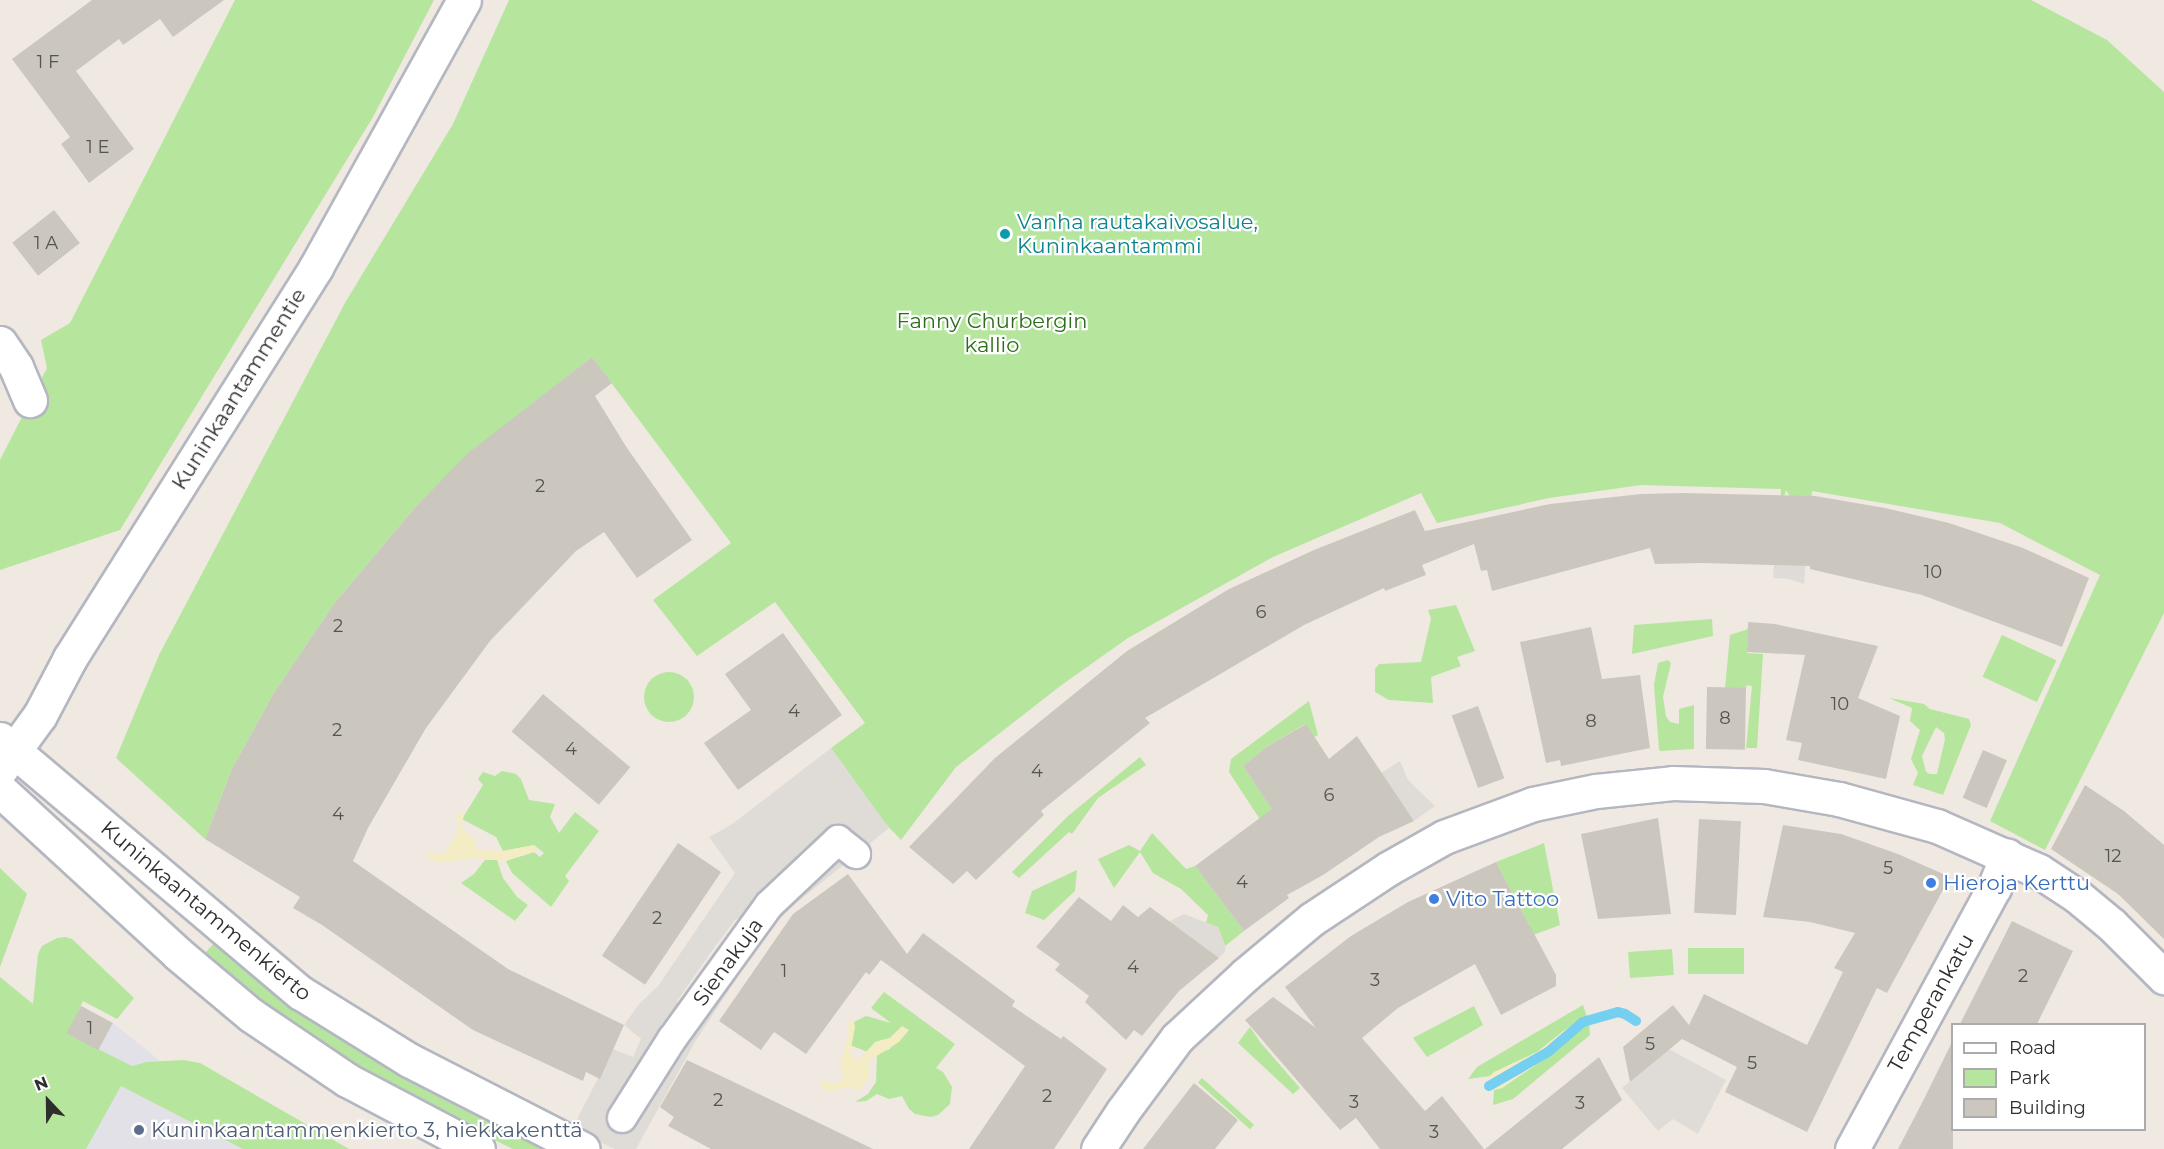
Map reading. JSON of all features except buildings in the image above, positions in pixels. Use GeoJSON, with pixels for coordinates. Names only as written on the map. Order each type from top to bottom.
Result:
{"type":"FeatureCollection","features":[{"type":"Feature","properties":{"kind":"street","name":"Kuninkaantammentie"},"geometry":{"type":"LineString","coordinates":[[5,753],[40,715],[75,649],[316,267],[464,0]]}},
{"type":"Feature","properties":{"kind":"street"},"geometry":{"type":"LineString","coordinates":[[0,343],[16,367],[30,400]]}},
{"type":"Feature","properties":{"kind":"street","name":"Kuninkaantammenkierto"},"geometry":{"type":"LineString","coordinates":[[5,753],[282,980],[409,1060],[583,1149]]}},
{"type":"Feature","properties":{"kind":"street"},"geometry":{"type":"LineString","coordinates":[[1098,1149],[1177,1038],[1245,975],[1312,919],[1389,868],[1444,837],[1533,804],[1596,791],[1673,783],[1764,786],[1839,799],[1937,826],[2039,872],[2077,896],[2112,925],[2164,976]]}},
{"type":"Feature","properties":{"kind":"street"},"geometry":{"type":"LineString","coordinates":[[0,790],[177,953],[251,1015],[347,1080],[478,1149]]}},
{"type":"Feature","properties":{"kind":"street","name":"Sienakuja"},"geometry":{"type":"LineString","coordinates":[[622,1118],[672,1040],[769,905],[838,840],[856,854]]}},
{"type":"Feature","properties":{"kind":"street","name":"Temperankatu"},"geometry":{"type":"LineString","coordinates":[[1852,1149],[1994,888],[2007,856]]}},
{"type":"Feature","properties":{"kind":"shaded area"},"geometry":{"type":"Polygon","coordinates":[[[1776,543],[1807,547],[1804,584],[1789,579],[1773,578],[1776,543]]]}},
{"type":"Feature","properties":{"kind":"shaded area"},"geometry":{"type":"Polygon","coordinates":[[[831,748],[889,828],[795,904],[768,930],[695,1042],[636,1149],[615,1149],[572,1129],[613,1049],[633,1057],[641,1039],[624,1025],[639,1004],[658,986],[735,873],[709,837],[731,825],[831,748]],[[746,915],[735,920],[711,952],[677,1001],[680,1009],[746,915]]]}},
{"type":"Feature","properties":{"kind":"shaded area"},"geometry":{"type":"Polygon","coordinates":[[[1400,761],[1408,780],[1435,806],[1414,821],[1381,773],[1400,761]]]}},
{"type":"Feature","properties":{"kind":"shaded area"},"geometry":{"type":"Polygon","coordinates":[[[1184,914],[1218,927],[1225,946],[1225,952],[1219,958],[1168,922],[1184,914]]]}},
{"type":"Feature","properties":{"kind":"shaded area"},"geometry":{"type":"Polygon","coordinates":[[[81,1006],[113,1023],[270,1149],[9,1149],[81,1006]]]}},
{"type":"Feature","properties":{"kind":"shaded area"},"geometry":{"type":"Polygon","coordinates":[[[1669,1049],[1726,1080],[1698,1134],[1673,1119],[1658,1131],[1622,1088],[1669,1049]]]}},
{"type":"Feature","properties":{"kind":"green space"},"geometry":{"type":"Polygon","coordinates":[[[235,0],[434,0],[373,117],[120,530],[0,570],[0,460],[47,368],[41,340],[70,323],[235,0]]]}},
{"type":"Feature","properties":{"kind":"green space","name":"Fanny Churbergin kallio"},"geometry":{"type":"Polygon","coordinates":[[[509,0],[2031,0],[2107,40],[2164,92],[2164,613],[2045,850],[1990,821],[2100,575],[2000,523],[1812,491],[1807,547],[1797,508],[1786,490],[1780,511],[1781,489],[1641,485],[1549,498],[1437,523],[1421,493],[1273,557],[1128,638],[1063,684],[956,767],[901,840],[884,822],[831,748],[865,723],[775,602],[697,656],[653,600],[731,543],[592,357],[468,454],[417,505],[333,605],[272,696],[231,771],[205,839],[116,758],[159,655],[345,303],[453,124],[509,0]]]}},
{"type":"Feature","properties":{"kind":"green space"},"geometry":{"type":"Polygon","coordinates":[[[1456,605],[1475,651],[1457,657],[1461,666],[1431,677],[1433,703],[1389,700],[1375,692],[1375,669],[1379,664],[1421,662],[1431,619],[1428,610],[1456,605]]]}},
{"type":"Feature","properties":{"kind":"green space"},"geometry":{"type":"Polygon","coordinates":[[[1712,619],[1713,636],[1632,654],[1634,625],[1712,619]]]}},
{"type":"Feature","properties":{"kind":"green space"},"geometry":{"type":"Polygon","coordinates":[[[1748,629],[1747,653],[1763,654],[1757,748],[1746,748],[1752,686],[1725,688],[1730,635],[1748,629]]]}},
{"type":"Feature","properties":{"kind":"green space"},"geometry":{"type":"Polygon","coordinates":[[[2002,635],[2056,660],[2037,702],[1983,677],[2002,635]]]}},
{"type":"Feature","properties":{"kind":"green space"},"geometry":{"type":"Polygon","coordinates":[[[1668,660],[1671,663],[1663,697],[1666,716],[1670,722],[1679,724],[1679,709],[1694,705],[1694,749],[1660,751],[1659,749],[1654,685],[1658,663],[1668,660]]]}},
{"type":"Feature","properties":{"kind":"green space"},"geometry":{"type":"Polygon","coordinates":[[[664,672],[674,672],[687,679],[694,692],[694,702],[687,715],[674,722],[664,722],[655,718],[648,711],[644,702],[644,692],[648,683],[655,676],[664,672]]]}},
{"type":"Feature","properties":{"kind":"green space"},"geometry":{"type":"Polygon","coordinates":[[[1889,698],[1924,704],[1930,709],[1969,719],[1971,725],[1943,795],[1913,785],[1918,773],[1911,759],[1920,730],[1910,721],[1912,708],[1889,698]],[[1936,727],[1922,756],[1926,772],[1930,774],[1937,774],[1945,739],[1944,733],[1936,727]]]}},
{"type":"Feature","properties":{"kind":"green space"},"geometry":{"type":"Polygon","coordinates":[[[1309,701],[1318,735],[1314,737],[1305,724],[1268,746],[1243,766],[1278,817],[1263,824],[1229,772],[1231,759],[1309,701]]]}},
{"type":"Feature","properties":{"kind":"green space"},"geometry":{"type":"Polygon","coordinates":[[[1140,757],[1146,765],[1098,798],[1072,834],[1069,832],[1019,878],[1012,872],[1068,816],[1140,757]]]}},
{"type":"Feature","properties":{"kind":"green space"},"geometry":{"type":"Polygon","coordinates":[[[502,771],[516,774],[521,779],[529,800],[555,804],[550,817],[559,833],[575,812],[599,831],[565,876],[569,881],[551,907],[512,873],[506,861],[534,852],[540,857],[544,853],[534,845],[503,851],[496,837],[462,819],[483,785],[478,779],[483,772],[495,776],[502,771]]]}},
{"type":"Feature","properties":{"kind":"green space"},"geometry":{"type":"Polygon","coordinates":[[[1152,833],[1186,869],[1195,866],[1244,931],[1225,946],[1218,927],[1206,923],[1208,915],[1181,889],[1153,873],[1140,852],[1114,888],[1098,859],[1129,845],[1140,851],[1152,833]]]}},
{"type":"Feature","properties":{"kind":"green space"},"geometry":{"type":"Polygon","coordinates":[[[1544,843],[1560,925],[1512,943],[1530,926],[1496,862],[1544,843]]]}},
{"type":"Feature","properties":{"kind":"green space"},"geometry":{"type":"Polygon","coordinates":[[[485,860],[497,860],[503,878],[517,897],[528,905],[515,921],[461,883],[474,874],[485,860]]]}},
{"type":"Feature","properties":{"kind":"green space"},"geometry":{"type":"Polygon","coordinates":[[[0,868],[27,894],[0,967],[0,868]]]}},
{"type":"Feature","properties":{"kind":"green space"},"geometry":{"type":"Polygon","coordinates":[[[1077,870],[1075,891],[1044,920],[1025,913],[1032,891],[1077,870]]]}},
{"type":"Feature","properties":{"kind":"green space"},"geometry":{"type":"Polygon","coordinates":[[[57,938],[72,939],[134,998],[117,1019],[83,1001],[68,1034],[132,1066],[147,1062],[183,1060],[200,1063],[349,1149],[243,1149],[121,1086],[86,1149],[0,1149],[0,977],[33,1004],[38,954],[42,946],[57,938]]]}},
{"type":"Feature","properties":{"kind":"green space"},"geometry":{"type":"Polygon","coordinates":[[[218,939],[556,1149],[513,1149],[414,1101],[317,1045],[254,997],[204,954],[218,939]]]}},
{"type":"Feature","properties":{"kind":"green space"},"geometry":{"type":"Polygon","coordinates":[[[1688,948],[1744,948],[1744,974],[1688,974],[1688,948]]]}},
{"type":"Feature","properties":{"kind":"green space"},"geometry":{"type":"Polygon","coordinates":[[[1672,949],[1674,975],[1630,978],[1628,952],[1672,949]]]}},
{"type":"Feature","properties":{"kind":"green space"},"geometry":{"type":"Polygon","coordinates":[[[884,992],[955,1044],[936,1068],[943,1072],[952,1087],[950,1104],[938,1115],[931,1117],[915,1114],[909,1109],[902,1096],[889,1099],[877,1094],[866,1101],[855,1102],[868,1094],[876,1082],[877,1054],[890,1049],[899,1029],[890,1038],[875,1042],[868,1052],[850,1045],[854,1022],[866,1016],[891,1023],[871,1008],[884,992]]]}},
{"type":"Feature","properties":{"kind":"green space"},"geometry":{"type":"Polygon","coordinates":[[[1583,1005],[1587,1017],[1576,1022],[1537,1052],[1490,1076],[1468,1079],[1477,1067],[1583,1005]]]}},
{"type":"Feature","properties":{"kind":"green space"},"geometry":{"type":"Polygon","coordinates":[[[1474,1006],[1483,1025],[1427,1057],[1413,1038],[1474,1006]]]}},
{"type":"Feature","properties":{"kind":"green space"},"geometry":{"type":"Polygon","coordinates":[[[1589,1024],[1590,1035],[1513,1099],[1493,1105],[1494,1090],[1502,1088],[1556,1051],[1575,1031],[1589,1024]]]}},
{"type":"Feature","properties":{"kind":"green space"},"geometry":{"type":"Polygon","coordinates":[[[1250,1027],[1300,1088],[1293,1094],[1238,1043],[1250,1027]]]}},
{"type":"Feature","properties":{"kind":"green space"},"geometry":{"type":"Polygon","coordinates":[[[1202,1078],[1254,1125],[1250,1129],[1198,1082],[1202,1078]]]}},
{"type":"Feature","properties":{"kind":"sand"},"geometry":{"type":"Polygon","coordinates":[[[457,813],[464,815],[461,827],[475,840],[476,850],[503,851],[534,845],[537,848],[534,852],[506,861],[474,858],[441,863],[426,858],[430,853],[442,855],[448,847],[457,833],[459,825],[455,815],[457,813]]]}},
{"type":"Feature","properties":{"kind":"sand"},"geometry":{"type":"Polygon","coordinates":[[[1587,1017],[1589,1024],[1575,1031],[1556,1051],[1502,1088],[1494,1090],[1489,1086],[1490,1076],[1494,1072],[1537,1052],[1563,1031],[1587,1017]]]}},
{"type":"Feature","properties":{"kind":"sand"},"geometry":{"type":"Polygon","coordinates":[[[848,1022],[854,1022],[855,1027],[850,1054],[858,1061],[875,1042],[890,1038],[902,1026],[909,1030],[899,1042],[872,1059],[868,1064],[870,1072],[868,1078],[860,1091],[849,1086],[830,1092],[822,1089],[818,1081],[835,1083],[844,1080],[840,1064],[848,1037],[848,1022]]]}},
{"type":"Feature","properties":{"kind":"waterway"},"geometry":{"type":"LineString","coordinates":[[1489,1086],[1548,1052],[1583,1022],[1618,1012],[1636,1021]]}},
{"type":"Feature","properties":{"kind":"place","name":"Vanha rautakaivosalue, Kuninkaantammi"},"geometry":{"type":"Point","coordinates":[1005,234]}},
{"type":"Feature","properties":{"kind":"place","name":"Hieroja Kerttu"},"geometry":{"type":"Point","coordinates":[1931,883]}},
{"type":"Feature","properties":{"kind":"place","name":"Vito Tattoo"},"geometry":{"type":"Point","coordinates":[1434,899]}},
{"type":"Feature","properties":{"kind":"place","name":"Kuninkaantammenkierto 3, hiekkakenttä"},"geometry":{"type":"Point","coordinates":[139,1130]}}]}
